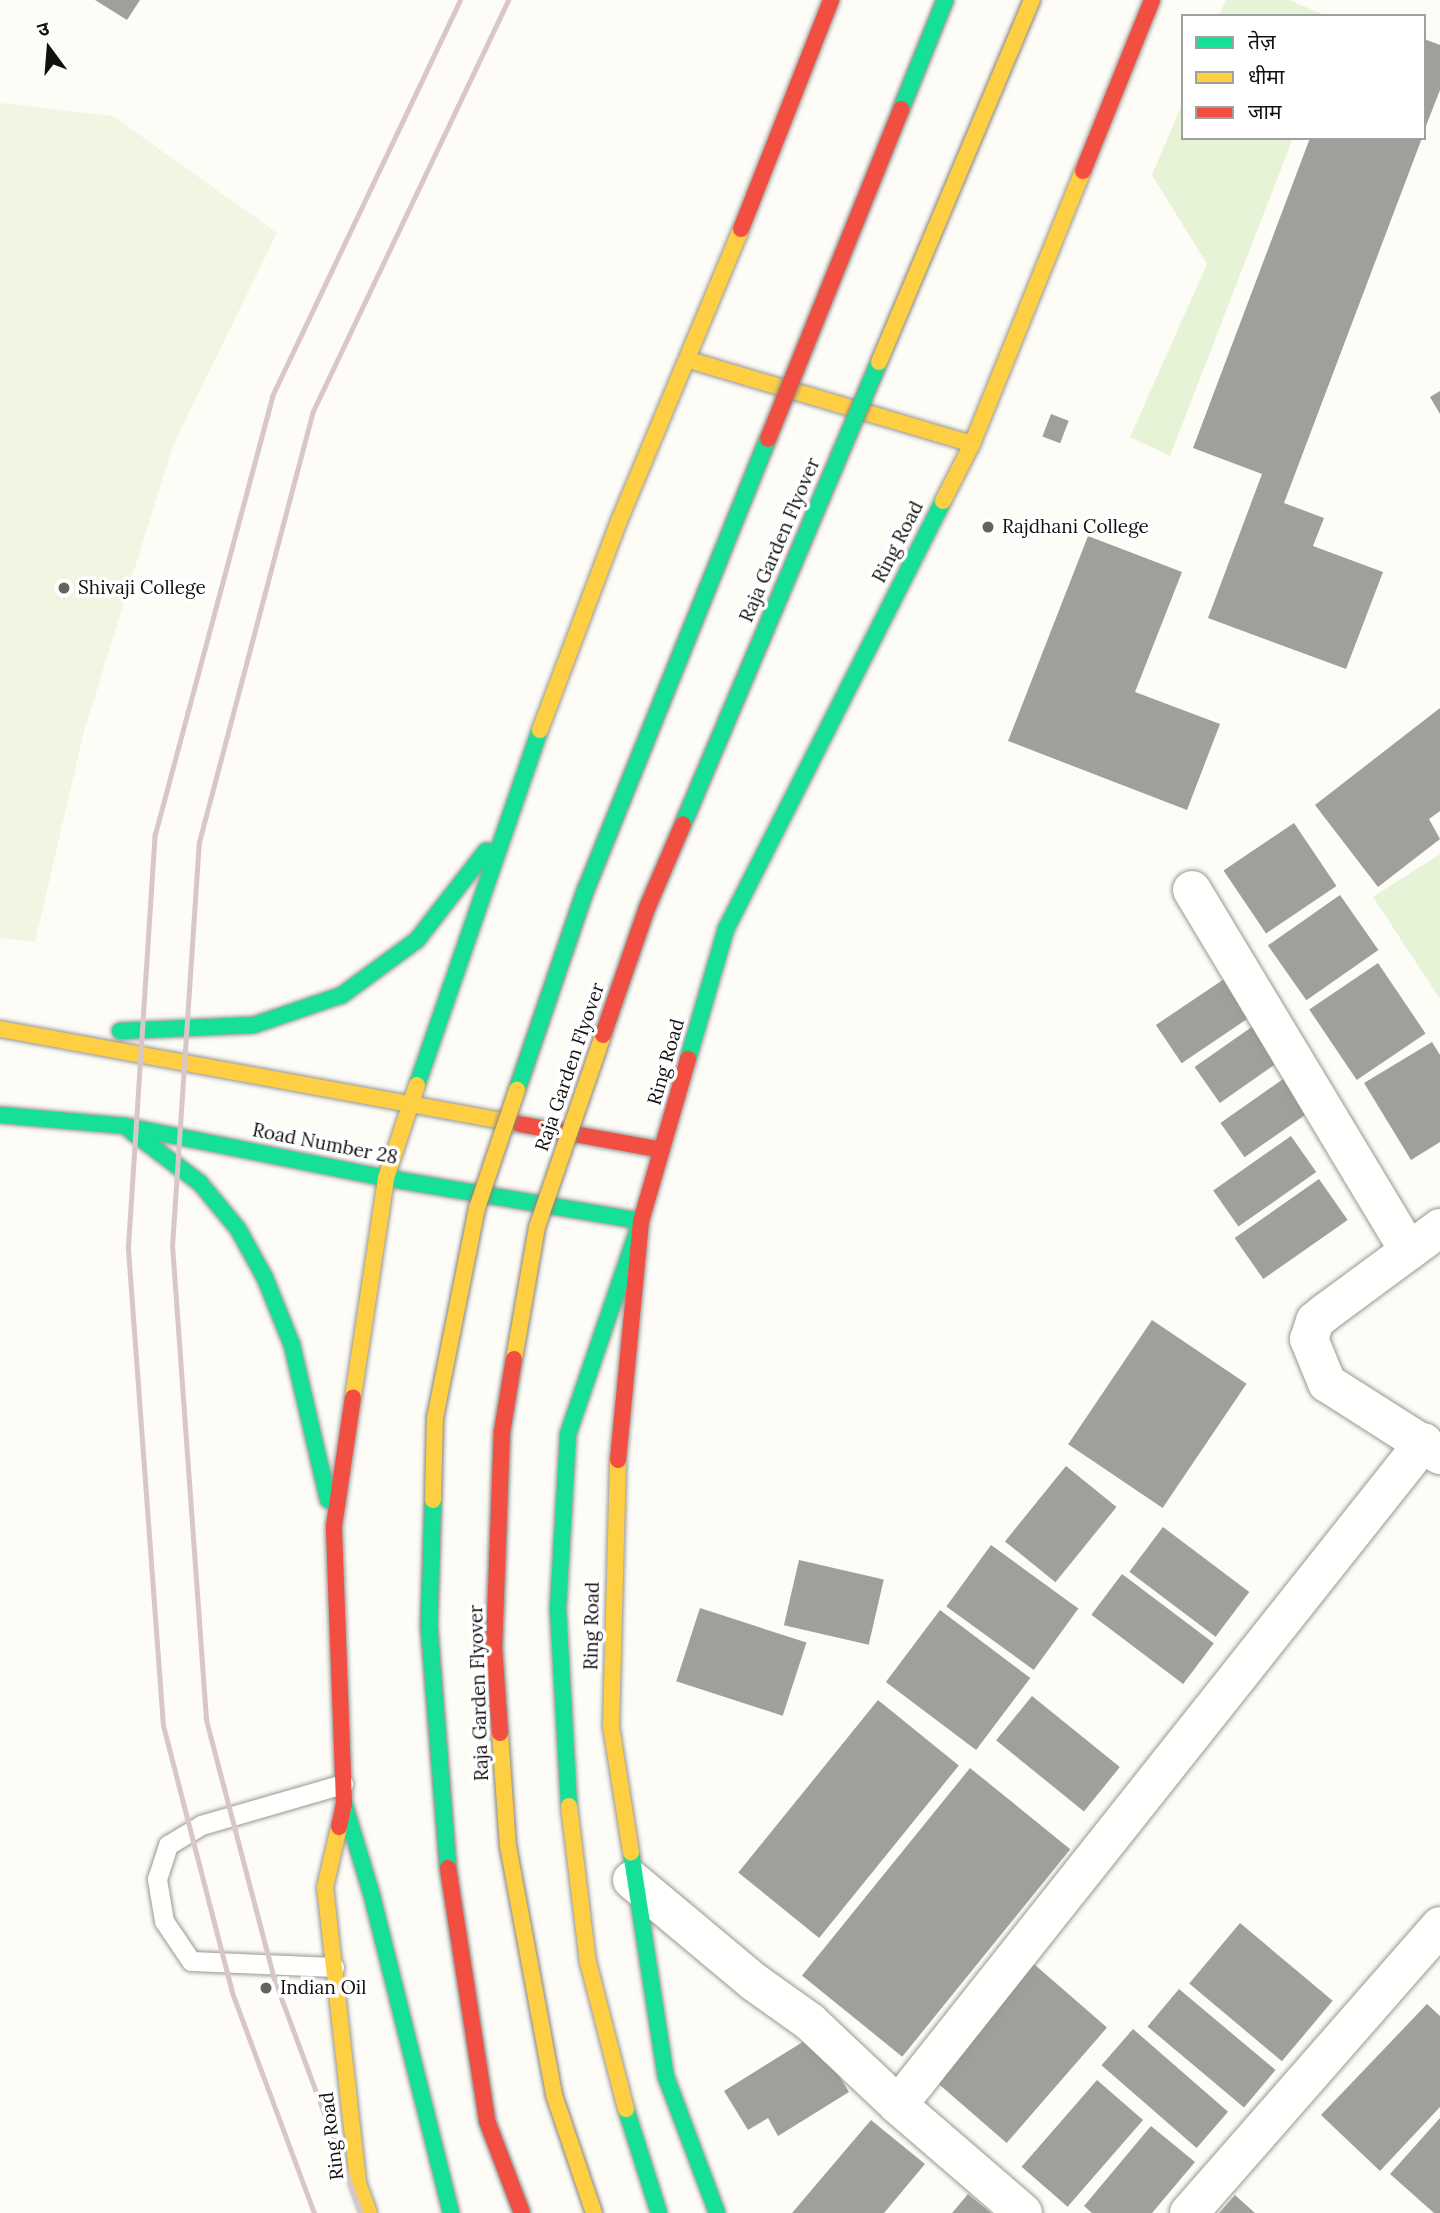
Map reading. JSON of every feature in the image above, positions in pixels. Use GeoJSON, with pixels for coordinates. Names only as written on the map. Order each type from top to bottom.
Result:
{"type":"FeatureCollection","features":[{"type":"Feature","properties":{"kind":"main road","name":"Ring Road"},"geometry":{"type":"LineString","coordinates":[[369,2213],[358,2183],[325,1887],[343,1794],[334,1526],[386,1178],[414,1101],[502,830],[619,522],[689,360],[831,0]]}},
{"type":"Feature","properties":{"kind":"main road"},"geometry":{"type":"LineString","coordinates":[[522,2213],[487,2121],[443,1834],[429,1626],[435,1418],[477,1208],[586,888],[945,0]]}},
{"type":"Feature","properties":{"kind":"main road","name":"Raja Garden Flyover"},"geometry":{"type":"LineString","coordinates":[[594,2213],[554,2095],[508,1846],[494,1648],[502,1432],[537,1227],[647,908],[1032,0]]}},
{"type":"Feature","properties":{"kind":"main road","name":"Ring Road"},"geometry":{"type":"LineString","coordinates":[[717,2213],[666,2077],[632,1880],[611,1726],[617,1469],[641,1221],[726,929],[972,444],[1152,0]]}},
{"type":"Feature","properties":{"kind":"main road"},"geometry":{"type":"LineString","coordinates":[[689,360],[972,444]]}},
{"type":"Feature","properties":{"kind":"main road"},"geometry":{"type":"LineString","coordinates":[[41,1033],[254,1024],[299,1013],[342,995],[416,940],[502,830]]}},
{"type":"Feature","properties":{"kind":"main road"},"geometry":{"type":"LineString","coordinates":[[0,1029],[41,1033],[414,1101],[662,1150]]}},
{"type":"Feature","properties":{"kind":"main road","name":"Road Number 28"},"geometry":{"type":"LineString","coordinates":[[0,1115],[125,1126],[386,1178],[641,1221]]}},
{"type":"Feature","properties":{"kind":"main road"},"geometry":{"type":"LineString","coordinates":[[125,1126],[200,1183],[237,1229],[265,1278],[295,1356],[334,1526]]}},
{"type":"Feature","properties":{"kind":"main road"},"geometry":{"type":"LineString","coordinates":[[641,1221],[568,1434],[558,1608],[568,1800],[587,1962],[637,2153],[659,2213]]}},
{"type":"Feature","properties":{"kind":"main road"},"geometry":{"type":"LineString","coordinates":[[343,1794],[372,1896],[451,2213]]}},
{"type":"Feature","properties":{"kind":"street"},"geometry":{"type":"LineString","coordinates":[[1192,890],[1409,1251]]}},
{"type":"Feature","properties":{"kind":"street"},"geometry":{"type":"LineString","coordinates":[[898,2105],[1432,1448],[1327,1383],[1309,1339],[1315,1321],[1440,1228]]}},
{"type":"Feature","properties":{"kind":"street"},"geometry":{"type":"LineString","coordinates":[[632,1880],[754,1982],[810,2022],[898,2105],[1023,2213]]}},
{"type":"Feature","properties":{"kind":"street"},"geometry":{"type":"LineString","coordinates":[[1189,2213],[1440,1926]]}},
{"type":"Feature","properties":{"kind":"lane"},"geometry":{"type":"LineString","coordinates":[[334,1967],[191,1961],[164,1921],[157,1880],[168,1845],[201,1825],[343,1794]]}},
{"type":"Feature","properties":{"kind":"green space"},"geometry":{"type":"Polygon","coordinates":[[[1226,0],[1289,0],[1322,14],[1220,14],[1226,0]]]}},
{"type":"Feature","properties":{"kind":"green space","name":"Shivaji College"},"geometry":{"type":"Polygon","coordinates":[[[0,103],[113,116],[277,233],[173,445],[84,731],[35,942],[0,938],[0,103]]]}},
{"type":"Feature","properties":{"kind":"green space"},"geometry":{"type":"Polygon","coordinates":[[[1181,107],[1181,140],[1292,140],[1170,456],[1130,437],[1207,264],[1152,175],[1181,107]]]}},
{"type":"Feature","properties":{"kind":"green space"},"geometry":{"type":"Polygon","coordinates":[[[1440,854],[1440,999],[1373,897],[1440,854]]]}},
{"type":"Feature","properties":{"kind":"building"},"geometry":{"type":"Polygon","coordinates":[[[95,0],[140,0],[127,20],[95,0]]]}},
{"type":"Feature","properties":{"kind":"building"},"geometry":{"type":"Polygon","coordinates":[[[1426,40],[1440,45],[1440,90],[1426,126],[1426,40]]]}},
{"type":"Feature","properties":{"kind":"building"},"geometry":{"type":"Polygon","coordinates":[[[1309,140],[1421,140],[1284,503],[1324,518],[1313,546],[1383,572],[1346,669],[1208,618],[1262,474],[1193,448],[1309,140]]]}},
{"type":"Feature","properties":{"kind":"building"},"geometry":{"type":"Polygon","coordinates":[[[1440,391],[1440,414],[1430,397],[1440,391]]]}},
{"type":"Feature","properties":{"kind":"building"},"geometry":{"type":"Polygon","coordinates":[[[1051,414],[1069,421],[1060,443],[1042,436],[1051,414]]]}},
{"type":"Feature","properties":{"kind":"building"},"geometry":{"type":"Polygon","coordinates":[[[1088,536],[1182,572],[1135,692],[1220,724],[1187,810],[1008,741],[1088,536]]]}},
{"type":"Feature","properties":{"kind":"building"},"geometry":{"type":"Polygon","coordinates":[[[1440,708],[1440,811],[1429,819],[1440,839],[1378,887],[1315,805],[1440,708]]]}},
{"type":"Feature","properties":{"kind":"building"},"geometry":{"type":"Polygon","coordinates":[[[1294,823],[1336,886],[1266,934],[1224,871],[1294,823]]]}},
{"type":"Feature","properties":{"kind":"building"},"geometry":{"type":"Polygon","coordinates":[[[1340,895],[1378,950],[1306,1000],[1268,945],[1340,895]]]}},
{"type":"Feature","properties":{"kind":"building"},"geometry":{"type":"Polygon","coordinates":[[[1378,963],[1426,1033],[1357,1080],[1309,1009],[1378,963]]]}},
{"type":"Feature","properties":{"kind":"building"},"geometry":{"type":"Polygon","coordinates":[[[1233,973],[1259,1011],[1182,1063],[1156,1025],[1233,973]]]}},
{"type":"Feature","properties":{"kind":"building"},"geometry":{"type":"Polygon","coordinates":[[[1256,1024],[1281,1060],[1220,1103],[1195,1067],[1256,1024]]]}},
{"type":"Feature","properties":{"kind":"building"},"geometry":{"type":"Polygon","coordinates":[[[1432,1042],[1440,1055],[1440,1142],[1411,1160],[1364,1083],[1432,1042]]]}},
{"type":"Feature","properties":{"kind":"building"},"geometry":{"type":"Polygon","coordinates":[[[1286,1077],[1310,1111],[1245,1157],[1220,1123],[1286,1077]]]}},
{"type":"Feature","properties":{"kind":"building"},"geometry":{"type":"Polygon","coordinates":[[[1291,1136],[1316,1172],[1238,1227],[1213,1190],[1291,1136]]]}},
{"type":"Feature","properties":{"kind":"building"},"geometry":{"type":"Polygon","coordinates":[[[1319,1179],[1348,1220],[1263,1279],[1235,1238],[1319,1179]]]}},
{"type":"Feature","properties":{"kind":"building"},"geometry":{"type":"Polygon","coordinates":[[[1152,1320],[1247,1384],[1163,1508],[1068,1444],[1152,1320]]]}},
{"type":"Feature","properties":{"kind":"building"},"geometry":{"type":"Polygon","coordinates":[[[1066,1466],[1117,1507],[1055,1582],[1005,1541],[1066,1466]]]}},
{"type":"Feature","properties":{"kind":"building"},"geometry":{"type":"Polygon","coordinates":[[[1163,1527],[1249,1592],[1216,1637],[1129,1572],[1163,1527]]]}},
{"type":"Feature","properties":{"kind":"building"},"geometry":{"type":"Polygon","coordinates":[[[991,1545],[1078,1608],[1034,1670],[946,1606],[991,1545]]]}},
{"type":"Feature","properties":{"kind":"building"},"geometry":{"type":"Polygon","coordinates":[[[799,1560],[884,1580],[869,1645],[784,1625],[799,1560]]]}},
{"type":"Feature","properties":{"kind":"building"},"geometry":{"type":"Polygon","coordinates":[[[1122,1574],[1214,1643],[1183,1684],[1091,1615],[1122,1574]]]}},
{"type":"Feature","properties":{"kind":"building"},"geometry":{"type":"Polygon","coordinates":[[[700,1608],[807,1643],[783,1716],[676,1681],[700,1608]]]}},
{"type":"Feature","properties":{"kind":"building"},"geometry":{"type":"Polygon","coordinates":[[[940,1610],[1030,1678],[976,1750],[886,1682],[940,1610]]]}},
{"type":"Feature","properties":{"kind":"building"},"geometry":{"type":"Polygon","coordinates":[[[1032,1696],[1120,1767],[1084,1811],[996,1740],[1032,1696]]]}},
{"type":"Feature","properties":{"kind":"building"},"geometry":{"type":"Polygon","coordinates":[[[878,1700],[959,1765],[819,1938],[738,1873],[878,1700]]]}},
{"type":"Feature","properties":{"kind":"building"},"geometry":{"type":"Polygon","coordinates":[[[970,1768],[1070,1849],[902,2057],[802,1975],[970,1768]]]}},
{"type":"Feature","properties":{"kind":"building"},"geometry":{"type":"Polygon","coordinates":[[[1240,1923],[1333,2001],[1282,2061],[1189,1984],[1240,1923]]]}},
{"type":"Feature","properties":{"kind":"building"},"geometry":{"type":"Polygon","coordinates":[[[1027,1958],[1107,2028],[1007,2143],[927,2073],[1027,1958]]]}},
{"type":"Feature","properties":{"kind":"building"},"geometry":{"type":"Polygon","coordinates":[[[1179,1989],[1276,2070],[1244,2108],[1148,2027],[1179,1989]]]}},
{"type":"Feature","properties":{"kind":"building"},"geometry":{"type":"Polygon","coordinates":[[[1427,2004],[1440,2016],[1440,2107],[1380,2171],[1321,2115],[1427,2004]]]}},
{"type":"Feature","properties":{"kind":"building"},"geometry":{"type":"Polygon","coordinates":[[[1133,2029],[1228,2112],[1197,2148],[1102,2065],[1133,2029]]]}},
{"type":"Feature","properties":{"kind":"building"},"geometry":{"type":"Polygon","coordinates":[[[814,2035],[849,2092],[778,2136],[768,2118],[748,2130],[724,2091],[814,2035]]]}},
{"type":"Feature","properties":{"kind":"building"},"geometry":{"type":"Polygon","coordinates":[[[1097,2080],[1143,2120],[1068,2207],[1022,2167],[1097,2080]]]}},
{"type":"Feature","properties":{"kind":"building"},"geometry":{"type":"Polygon","coordinates":[[[1440,2118],[1440,2213],[1434,2213],[1390,2174],[1440,2118]]]}},
{"type":"Feature","properties":{"kind":"building"},"geometry":{"type":"Polygon","coordinates":[[[871,2120],[925,2164],[884,2213],[792,2213],[871,2120]]]}},
{"type":"Feature","properties":{"kind":"building"},"geometry":{"type":"Polygon","coordinates":[[[1151,2126],[1195,2162],[1152,2213],[1092,2213],[1084,2206],[1151,2126]]]}},
{"type":"Feature","properties":{"kind":"building"},"geometry":{"type":"Polygon","coordinates":[[[968,2194],[991,2213],[952,2213],[968,2194]]]}},
{"type":"Feature","properties":{"kind":"building"},"geometry":{"type":"Polygon","coordinates":[[[1235,2195],[1255,2213],[1219,2213],[1235,2195]]]}},
{"type":"Feature","properties":{"kind":"railway"},"geometry":{"type":"LineString","coordinates":[[314,2213],[232,1992],[163,1726],[128,1246],[155,834],[272,396],[460,0]]}},
{"type":"Feature","properties":{"kind":"railway"},"geometry":{"type":"LineString","coordinates":[[361,2213],[274,1979],[206,1719],[172,1246],[199,842],[313,411],[508,0]]}},
{"type":"Feature","properties":{"kind":"traffic: fast"},"geometry":{"type":"LineString","coordinates":[[901,109],[945,0]]}},
{"type":"Feature","properties":{"kind":"traffic: fast"},"geometry":{"type":"LineString","coordinates":[[683,824],[879,362]]}},
{"type":"Feature","properties":{"kind":"traffic: fast"},"geometry":{"type":"LineString","coordinates":[[517,1090],[586,889],[768,439]]}},
{"type":"Feature","properties":{"kind":"traffic: fast"},"geometry":{"type":"LineString","coordinates":[[688,1059],[726,929],[943,501]]}},
{"type":"Feature","properties":{"kind":"traffic: fast"},"geometry":{"type":"LineString","coordinates":[[417,1085],[540,730]]}},
{"type":"Feature","properties":{"kind":"traffic: fast"},"geometry":{"type":"LineString","coordinates":[[120,1031],[254,1025],[342,995],[417,940],[486,851]]}},
{"type":"Feature","properties":{"kind":"traffic: fast"},"geometry":{"type":"LineString","coordinates":[[0,1115],[125,1126],[386,1178],[641,1221]]}},
{"type":"Feature","properties":{"kind":"traffic: fast"},"geometry":{"type":"LineString","coordinates":[[131,1131],[200,1183],[238,1229],[265,1278],[292,1345],[328,1500]]}},
{"type":"Feature","properties":{"kind":"traffic: fast"},"geometry":{"type":"LineString","coordinates":[[569,1806],[558,1608],[568,1434],[641,1221]]}},
{"type":"Feature","properties":{"kind":"traffic: fast"},"geometry":{"type":"LineString","coordinates":[[433,1500],[429,1626],[448,1868]]}},
{"type":"Feature","properties":{"kind":"traffic: fast"},"geometry":{"type":"LineString","coordinates":[[344,1803],[372,1896],[451,2213]]}},
{"type":"Feature","properties":{"kind":"traffic: fast"},"geometry":{"type":"LineString","coordinates":[[631,1852],[666,2077],[717,2213]]}},
{"type":"Feature","properties":{"kind":"traffic: fast"},"geometry":{"type":"LineString","coordinates":[[626,2109],[659,2213]]}},
{"type":"Feature","properties":{"kind":"traffic: slow"},"geometry":{"type":"LineString","coordinates":[[879,362],[1032,0]]}},
{"type":"Feature","properties":{"kind":"traffic: slow"},"geometry":{"type":"LineString","coordinates":[[943,501],[972,444],[1083,171]]}},
{"type":"Feature","properties":{"kind":"traffic: slow"},"geometry":{"type":"LineString","coordinates":[[540,730],[619,521],[741,229]]}},
{"type":"Feature","properties":{"kind":"traffic: slow"},"geometry":{"type":"LineString","coordinates":[[689,360],[972,444]]}},
{"type":"Feature","properties":{"kind":"traffic: slow"},"geometry":{"type":"LineString","coordinates":[[0,1029],[519,1124]]}},
{"type":"Feature","properties":{"kind":"traffic: slow"},"geometry":{"type":"LineString","coordinates":[[514,1359],[537,1227],[603,1035]]}},
{"type":"Feature","properties":{"kind":"traffic: slow"},"geometry":{"type":"LineString","coordinates":[[353,1397],[386,1178],[417,1085]]}},
{"type":"Feature","properties":{"kind":"traffic: slow"},"geometry":{"type":"LineString","coordinates":[[433,1500],[435,1418],[477,1208],[517,1090]]}},
{"type":"Feature","properties":{"kind":"traffic: slow"},"geometry":{"type":"LineString","coordinates":[[618,1460],[611,1726],[631,1852]]}},
{"type":"Feature","properties":{"kind":"traffic: slow"},"geometry":{"type":"LineString","coordinates":[[500,1733],[508,1846],[554,2095],[594,2213]]}},
{"type":"Feature","properties":{"kind":"traffic: slow"},"geometry":{"type":"LineString","coordinates":[[569,1806],[588,1962],[626,2109]]}},
{"type":"Feature","properties":{"kind":"traffic: slow"},"geometry":{"type":"LineString","coordinates":[[339,1827],[325,1887],[358,2183],[369,2213]]}},
{"type":"Feature","properties":{"kind":"traffic: jam"},"geometry":{"type":"LineString","coordinates":[[741,229],[831,0]]}},
{"type":"Feature","properties":{"kind":"traffic: jam"},"geometry":{"type":"LineString","coordinates":[[1083,171],[1152,0]]}},
{"type":"Feature","properties":{"kind":"traffic: jam"},"geometry":{"type":"LineString","coordinates":[[768,439],[901,109]]}},
{"type":"Feature","properties":{"kind":"traffic: jam"},"geometry":{"type":"LineString","coordinates":[[603,1035],[647,908],[683,824]]}},
{"type":"Feature","properties":{"kind":"traffic: jam"},"geometry":{"type":"LineString","coordinates":[[618,1460],[641,1221],[688,1059]]}},
{"type":"Feature","properties":{"kind":"traffic: jam"},"geometry":{"type":"LineString","coordinates":[[519,1124],[662,1150]]}},
{"type":"Feature","properties":{"kind":"traffic: jam"},"geometry":{"type":"LineString","coordinates":[[500,1733],[494,1648],[502,1432],[514,1359]]}},
{"type":"Feature","properties":{"kind":"traffic: jam"},"geometry":{"type":"LineString","coordinates":[[339,1827],[344,1803],[334,1526],[353,1397]]}},
{"type":"Feature","properties":{"kind":"traffic: jam"},"geometry":{"type":"LineString","coordinates":[[448,1868],[487,2121],[522,2213]]}},
{"type":"Feature","properties":{"kind":"place","name":"Rajdhani College"},"geometry":{"type":"Point","coordinates":[988,527]}},
{"type":"Feature","properties":{"kind":"place","name":"Shivaji College"},"geometry":{"type":"Point","coordinates":[64,588]}},
{"type":"Feature","properties":{"kind":"place","name":"Indian Oil"},"geometry":{"type":"Point","coordinates":[266,1988]}}]}
